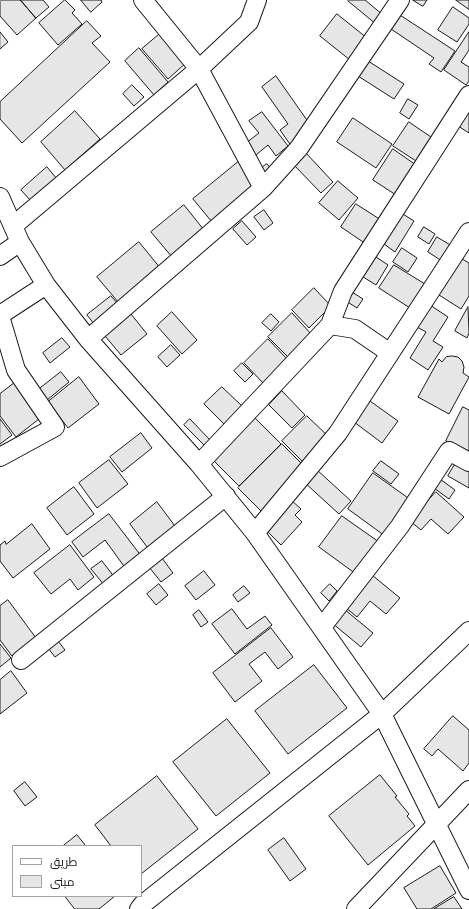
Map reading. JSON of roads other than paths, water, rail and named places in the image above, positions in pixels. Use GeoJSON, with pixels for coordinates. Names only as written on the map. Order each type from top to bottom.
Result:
{"type":"FeatureCollection","features":[{"type":"Feature","properties":{"kind":"street"},"geometry":{"type":"LineString","coordinates":[[143,0],[199,68],[262,188]]}},
{"type":"Feature","properties":{"kind":"street"},"geometry":{"type":"LineString","coordinates":[[0,256],[16,234],[249,22],[257,0]]}},
{"type":"Feature","properties":{"kind":"street"},"geometry":{"type":"LineString","coordinates":[[88,339],[262,188],[299,148],[400,0]]}},
{"type":"Feature","properties":{"kind":"street"},"geometry":{"type":"LineString","coordinates":[[199,464],[330,325],[342,291],[469,94]]}},
{"type":"Feature","properties":{"kind":"street"},"geometry":{"type":"LineString","coordinates":[[0,197],[16,234],[46,285],[88,339],[199,464],[255,533],[382,714],[469,890]]}},
{"type":"Feature","properties":{"kind":"street"},"geometry":{"type":"LineString","coordinates":[[255,533],[338,433],[469,232]]}},
{"type":"Feature","properties":{"kind":"street"},"geometry":{"type":"LineString","coordinates":[[0,457],[55,427],[16,370],[0,316],[46,285]]}},
{"type":"Feature","properties":{"kind":"street"},"geometry":{"type":"LineString","coordinates":[[330,325],[355,329],[390,353]]}},
{"type":"Feature","properties":{"kind":"street"},"geometry":{"type":"LineString","coordinates":[[322,627],[400,526],[449,451],[469,462]]}},
{"type":"Feature","properties":{"kind":"street"},"geometry":{"type":"LineString","coordinates":[[21,660],[226,496]]}},
{"type":"Feature","properties":{"kind":"street"},"geometry":{"type":"LineString","coordinates":[[139,909],[143,904],[382,714],[469,631]]}},
{"type":"Feature","properties":{"kind":"street"},"geometry":{"type":"LineString","coordinates":[[356,909],[469,790]]}}]}
